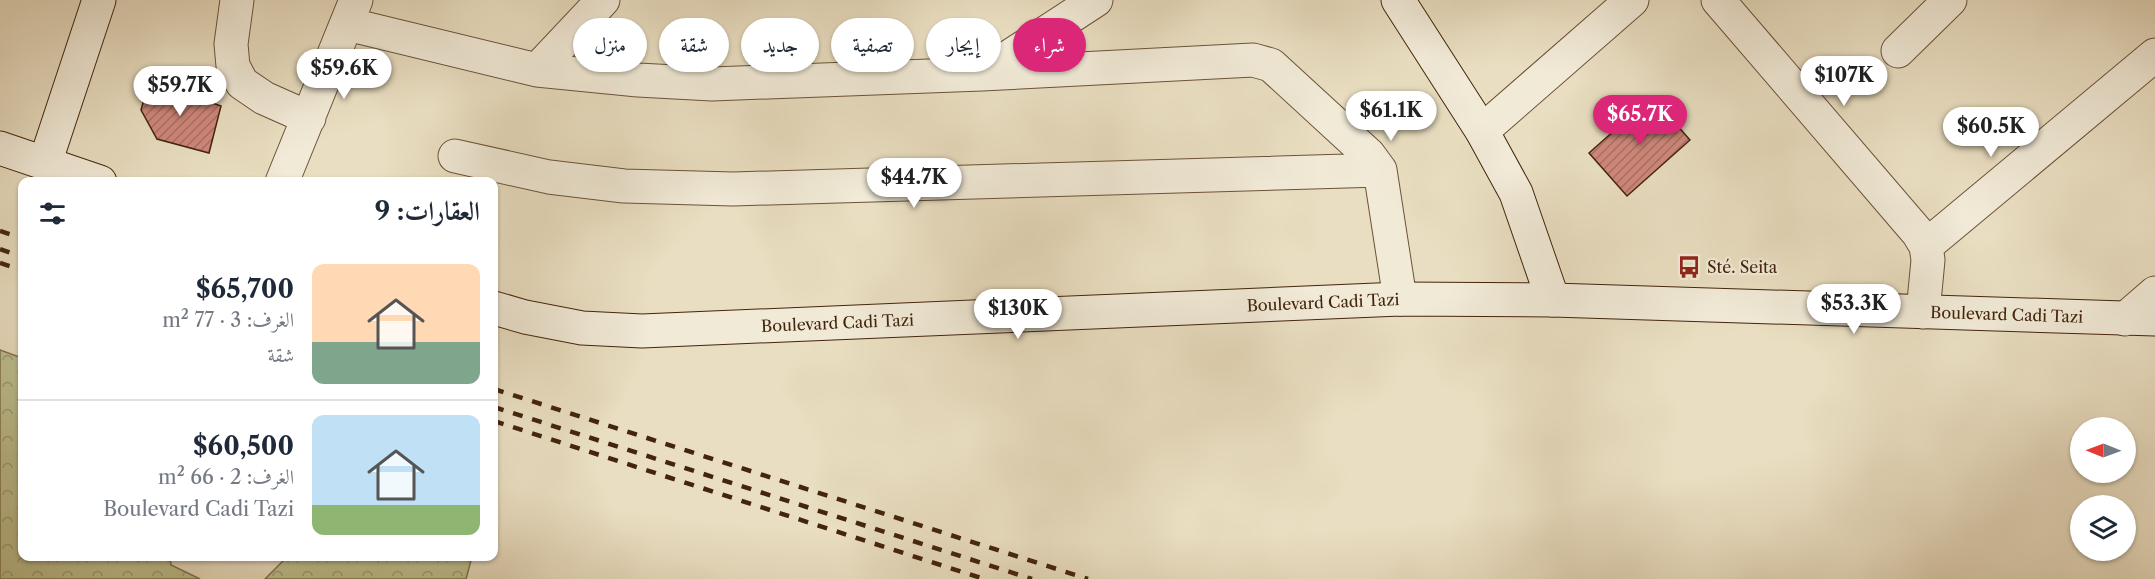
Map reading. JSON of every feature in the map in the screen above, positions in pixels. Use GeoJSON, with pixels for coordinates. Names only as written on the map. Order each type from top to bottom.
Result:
{"type":"FeatureCollection","features":[{"type":"Feature","properties":{"kind":"street"},"geometry":{"type":"LineString","coordinates":[[45,163],[99,0]]}},
{"type":"Feature","properties":{"kind":"street"},"geometry":{"type":"LineString","coordinates":[[237,0],[231,44],[232,66],[242,84],[264,98],[309,118]]}},
{"type":"Feature","properties":{"kind":"street"},"geometry":{"type":"LineString","coordinates":[[537,70],[603,0]]}},
{"type":"Feature","properties":{"kind":"street"},"geometry":{"type":"LineString","coordinates":[[982,74],[1096,0]]}},
{"type":"Feature","properties":{"kind":"street"},"geometry":{"type":"LineString","coordinates":[[1398,0],[1482,131],[1515,193],[1553,300]]}},
{"type":"Feature","properties":{"kind":"street"},"geometry":{"type":"LineString","coordinates":[[1482,131],[1632,0]]}},
{"type":"Feature","properties":{"kind":"street"},"geometry":{"type":"LineString","coordinates":[[1718,0],[1918,233],[1926,246],[1928,260],[1923,312]]}},
{"type":"Feature","properties":{"kind":"street"},"geometry":{"type":"LineString","coordinates":[[1898,51],[1950,0]]}},
{"type":"Feature","properties":{"kind":"street"},"geometry":{"type":"LineString","coordinates":[[284,177],[352,12],[537,70],[638,80],[712,84],[1263,61],[1271,65],[1369,155],[1380,170],[1400,299]]}},
{"type":"Feature","properties":{"kind":"street"},"geometry":{"type":"LineString","coordinates":[[1926,246],[2155,55]]}},
{"type":"Feature","properties":{"kind":"street"},"geometry":{"type":"LineString","coordinates":[[0,148],[86,177]]}},
{"type":"Feature","properties":{"kind":"street"},"geometry":{"type":"LineString","coordinates":[[455,156],[549,177],[624,186],[733,189],[1380,170]]}},
{"type":"Feature","properties":{"kind":"street"},"geometry":{"type":"LineString","coordinates":[[2140,319],[2155,293]]}},
{"type":"Feature","properties":{"kind":"street","name":"Boulevard Cadi Tazi"},"geometry":{"type":"LineString","coordinates":[[498,309],[582,328],[642,331],[1400,299],[1553,300],[2140,319]]}},
{"type":"Feature","properties":{"kind":"green space"},"geometry":{"type":"Polygon","coordinates":[[[0,350],[18,357],[18,561],[170,561],[171,565],[200,579],[0,579],[0,350]]]}},
{"type":"Feature","properties":{"kind":"green space"},"geometry":{"type":"Polygon","coordinates":[[[283,561],[471,561],[466,579],[265,579],[283,561]]]}},
{"type":"Feature","properties":{"kind":"building"},"geometry":{"type":"Polygon","coordinates":[[[149,81],[221,106],[209,153],[157,139],[141,110],[149,81]]]}},
{"type":"Feature","properties":{"kind":"building"},"geometry":{"type":"Polygon","coordinates":[[[1652,97],[1690,140],[1627,196],[1589,153],[1652,97]]]}},
{"type":"Feature","properties":{"kind":"railway"},"geometry":{"type":"LineString","coordinates":[[0,231],[18,237]]}},
{"type":"Feature","properties":{"kind":"railway"},"geometry":{"type":"LineString","coordinates":[[0,249],[18,256]]}},
{"type":"Feature","properties":{"kind":"railway"},"geometry":{"type":"LineString","coordinates":[[0,263],[18,269]]}},
{"type":"Feature","properties":{"kind":"railway"},"geometry":{"type":"LineString","coordinates":[[498,390],[1088,579]]}},
{"type":"Feature","properties":{"kind":"railway"},"geometry":{"type":"LineString","coordinates":[[498,408],[1032,579]]}},
{"type":"Feature","properties":{"kind":"railway"},"geometry":{"type":"LineString","coordinates":[[498,422],[984,579]]}},
{"type":"Feature","properties":{"kind":"place","name":"Sté. Seita"},"geometry":{"type":"Point","coordinates":[1689,267]}}]}
